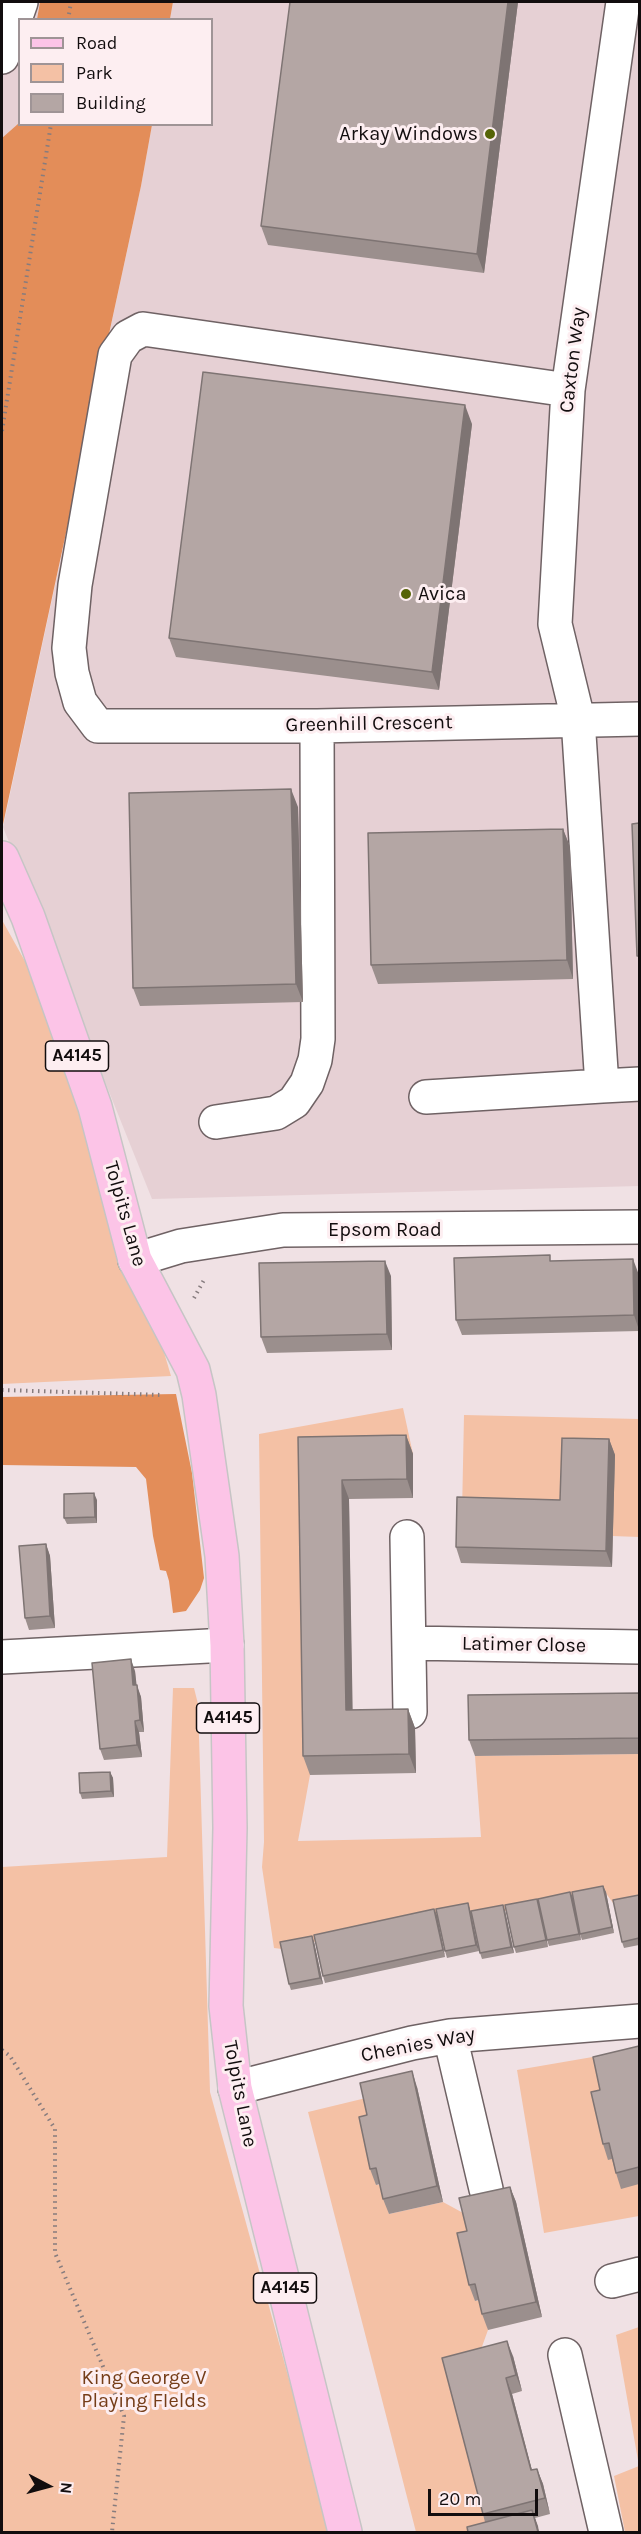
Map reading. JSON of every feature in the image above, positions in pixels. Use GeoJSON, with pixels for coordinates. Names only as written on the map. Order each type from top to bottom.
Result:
{"type":"FeatureCollection","features":[{"type":"Feature","properties":{"kind":"main road","name":"Tolpits Lane"},"geometry":{"type":"LineString","coordinates":[[2,858],[27,917],[95,1107],[135,1260],[193,1371],[203,1421],[222,1556],[227,1645],[230,1828],[226,2006],[235,2088],[345,2532]]}},
{"type":"Feature","properties":{"kind":"street","name":"Caxton Way"},"geometry":{"type":"LineString","coordinates":[[602,1086],[578,719],[555,624],[568,390],[623,2]]}},
{"type":"Feature","properties":{"kind":"street"},"geometry":{"type":"LineString","coordinates":[[2,57],[16,14]]}},
{"type":"Feature","properties":{"kind":"street","name":"Greenhill Crescent"},"geometry":{"type":"LineString","coordinates":[[568,390],[143,329],[128,337],[115,355],[75,585],[69,648],[72,673],[80,702],[98,726],[317,726],[639,719]]}},
{"type":"Feature","properties":{"kind":"street"},"geometry":{"type":"LineString","coordinates":[[216,1122],[276,1113],[294,1102],[307,1083],[315,1060],[318,1039],[317,726]]}},
{"type":"Feature","properties":{"kind":"street"},"geometry":{"type":"LineString","coordinates":[[426,1097],[639,1084]]}},
{"type":"Feature","properties":{"kind":"street","name":"Epsom Road"},"geometry":{"type":"LineString","coordinates":[[135,1260],[181,1246],[283,1230],[639,1227]]}},
{"type":"Feature","properties":{"kind":"street"},"geometry":{"type":"LineString","coordinates":[[407,1537],[410,1712]]}},
{"type":"Feature","properties":{"kind":"street","name":"Latimer Close"},"geometry":{"type":"LineString","coordinates":[[409,1643],[639,1647]]}},
{"type":"Feature","properties":{"kind":"street"},"geometry":{"type":"LineString","coordinates":[[2,1656],[227,1645]]}},
{"type":"Feature","properties":{"kind":"street","name":"Chenies Way"},"geometry":{"type":"LineString","coordinates":[[235,2088],[412,2043],[450,2036],[639,2021]]}},
{"type":"Feature","properties":{"kind":"street"},"geometry":{"type":"LineString","coordinates":[[450,2036],[486,2189]]}},
{"type":"Feature","properties":{"kind":"street"},"geometry":{"type":"LineString","coordinates":[[565,2355],[606,2532]]}},
{"type":"Feature","properties":{"kind":"path"},"geometry":{"type":"LineString","coordinates":[[68,18],[70,2]]}},
{"type":"Feature","properties":{"kind":"path"},"geometry":{"type":"LineString","coordinates":[[2,431],[51,126]]}},
{"type":"Feature","properties":{"kind":"path"},"geometry":{"type":"LineString","coordinates":[[193,1300],[206,1276],[214,1274]]}},
{"type":"Feature","properties":{"kind":"path"},"geometry":{"type":"LineString","coordinates":[[2,1390],[174,1395]]}},
{"type":"Feature","properties":{"kind":"path"},"geometry":{"type":"LineString","coordinates":[[2,2050],[10,2056],[55,2129],[55,2253],[124,2416],[112,2532]]}},
{"type":"Feature","properties":{"kind":"shaded area"},"geometry":{"type":"Polygon","coordinates":[[[2,2],[40,2],[37,18],[18,18],[18,124],[2,138],[2,2]]]}},
{"type":"Feature","properties":{"kind":"shaded area"},"geometry":{"type":"Polygon","coordinates":[[[40,2],[173,2],[170,18],[37,18],[40,2]]]}},
{"type":"Feature","properties":{"kind":"shaded area"},"geometry":{"type":"Polygon","coordinates":[[[173,2],[639,2],[639,1186],[152,1199],[3,827],[141,186],[152,126],[213,126],[213,18],[170,18],[173,2]]]}},
{"type":"Feature","properties":{"kind":"shaded area"},"geometry":{"type":"Polygon","coordinates":[[[18,124],[18,126],[152,126],[141,186],[2,829],[2,138],[18,124]]]}},
{"type":"Feature","properties":{"kind":"shaded area"},"geometry":{"type":"Polygon","coordinates":[[[176,1394],[192,1473],[204,1578],[200,1590],[186,1611],[173,1613],[169,1581],[166,1571],[160,1570],[153,1536],[146,1479],[136,1467],[2,1465],[2,1397],[176,1394]]]}},
{"type":"Feature","properties":{"kind":"green space"},"geometry":{"type":"Polygon","coordinates":[[[2,920],[55,1015],[81,1071],[171,1376],[2,1384],[2,920]]]}},
{"type":"Feature","properties":{"kind":"green space"},"geometry":{"type":"Polygon","coordinates":[[[403,1408],[413,1454],[305,1455],[310,1775],[298,1841],[481,1837],[475,1756],[639,1754],[639,1902],[616,1907],[605,1892],[474,1917],[470,1910],[436,1915],[282,1949],[274,1948],[262,1867],[264,1842],[259,1434],[403,1408]]]}},
{"type":"Feature","properties":{"kind":"green space"},"geometry":{"type":"Polygon","coordinates":[[[464,1415],[639,1419],[639,1537],[612,1536],[566,1516],[462,1513],[464,1415]]]}},
{"type":"Feature","properties":{"kind":"green space","name":"King George V Playing FIelds"},"geometry":{"type":"Polygon","coordinates":[[[173,1688],[194,1688],[198,1704],[210,2092],[331,2532],[2,2532],[2,1867],[167,1857],[173,1688]]]}},
{"type":"Feature","properties":{"kind":"green space"},"geometry":{"type":"Polygon","coordinates":[[[639,2049],[639,2216],[544,2233],[517,2070],[639,2049]]]}},
{"type":"Feature","properties":{"kind":"green space"},"geometry":{"type":"Polygon","coordinates":[[[366,2098],[376,2185],[382,2184],[389,2214],[443,2202],[465,2214],[475,2301],[481,2300],[488,2330],[475,2366],[489,2532],[416,2532],[308,2112],[366,2098]]]}},
{"type":"Feature","properties":{"kind":"green space"},"geometry":{"type":"Polygon","coordinates":[[[639,2327],[639,2466],[616,2335],[639,2327]]]}},
{"type":"Feature","properties":{"kind":"green space"},"geometry":{"type":"Polygon","coordinates":[[[639,2466],[639,2532],[625,2532],[614,2476],[639,2466]]]}},
{"type":"Feature","properties":{"kind":"building"},"geometry":{"type":"Polygon","coordinates":[[[290,2],[508,2],[477,254],[261,226],[290,2]]]}},
{"type":"Feature","properties":{"kind":"building"},"geometry":{"type":"Polygon","coordinates":[[[203,372],[465,405],[432,672],[169,638],[203,372]]]}},
{"type":"Feature","properties":{"kind":"building"},"geometry":{"type":"Polygon","coordinates":[[[291,789],[296,984],[133,988],[129,793],[291,789]]]}},
{"type":"Feature","properties":{"kind":"building"},"geometry":{"type":"Polygon","coordinates":[[[639,823],[639,956],[637,956],[632,824],[639,823]]]}},
{"type":"Feature","properties":{"kind":"building"},"geometry":{"type":"Polygon","coordinates":[[[563,829],[567,960],[371,965],[368,833],[563,829]]]}},
{"type":"Feature","properties":{"kind":"building"},"geometry":{"type":"Polygon","coordinates":[[[550,1255],[550,1261],[633,1259],[634,1315],[456,1320],[454,1258],[550,1255]]]}},
{"type":"Feature","properties":{"kind":"building"},"geometry":{"type":"Polygon","coordinates":[[[385,1261],[387,1334],[261,1337],[259,1263],[385,1261]]]}},
{"type":"Feature","properties":{"kind":"building"},"geometry":{"type":"Polygon","coordinates":[[[406,1435],[407,1479],[342,1480],[346,1710],[408,1709],[409,1754],[303,1756],[298,1437],[406,1435]]]}},
{"type":"Feature","properties":{"kind":"building"},"geometry":{"type":"Polygon","coordinates":[[[562,1438],[609,1439],[606,1551],[456,1547],[457,1497],[560,1500],[562,1438]]]}},
{"type":"Feature","properties":{"kind":"building"},"geometry":{"type":"Polygon","coordinates":[[[94,1493],[95,1517],[64,1518],[64,1494],[94,1493]]]}},
{"type":"Feature","properties":{"kind":"building"},"geometry":{"type":"Polygon","coordinates":[[[46,1544],[50,1616],[25,1618],[19,1546],[46,1544]]]}},
{"type":"Feature","properties":{"kind":"building"},"geometry":{"type":"Polygon","coordinates":[[[131,1659],[133,1685],[137,1685],[140,1720],[135,1721],[137,1745],[100,1749],[92,1663],[131,1659]]]}},
{"type":"Feature","properties":{"kind":"building"},"geometry":{"type":"Polygon","coordinates":[[[639,1693],[639,1738],[469,1740],[468,1695],[639,1693]]]}},
{"type":"Feature","properties":{"kind":"building"},"geometry":{"type":"Polygon","coordinates":[[[110,1772],[111,1791],[80,1793],[79,1773],[110,1772]]]}},
{"type":"Feature","properties":{"kind":"building"},"geometry":{"type":"Polygon","coordinates":[[[603,1886],[612,1927],[580,1934],[572,1892],[603,1886]]]}},
{"type":"Feature","properties":{"kind":"building"},"geometry":{"type":"Polygon","coordinates":[[[570,1892],[579,1934],[547,1940],[538,1899],[570,1892]]]}},
{"type":"Feature","properties":{"kind":"building"},"geometry":{"type":"Polygon","coordinates":[[[639,1895],[639,1938],[622,1942],[613,1900],[639,1895]]]}},
{"type":"Feature","properties":{"kind":"building"},"geometry":{"type":"Polygon","coordinates":[[[537,1899],[546,1940],[514,1947],[505,1905],[537,1899]]]}},
{"type":"Feature","properties":{"kind":"building"},"geometry":{"type":"Polygon","coordinates":[[[468,1903],[476,1945],[445,1951],[436,1909],[468,1903]]]}},
{"type":"Feature","properties":{"kind":"building"},"geometry":{"type":"Polygon","coordinates":[[[503,1905],[511,1947],[480,1953],[471,1911],[503,1905]]]}},
{"type":"Feature","properties":{"kind":"building"},"geometry":{"type":"Polygon","coordinates":[[[434,1909],[443,1950],[323,1976],[314,1935],[434,1909]]]}},
{"type":"Feature","properties":{"kind":"building"},"geometry":{"type":"Polygon","coordinates":[[[312,1936],[320,1978],[289,1984],[280,1942],[312,1936]]]}},
{"type":"Feature","properties":{"kind":"building"},"geometry":{"type":"Polygon","coordinates":[[[639,2046],[639,2167],[616,2173],[609,2143],[603,2144],[591,2092],[600,2090],[593,2057],[639,2046]]]}},
{"type":"Feature","properties":{"kind":"building"},"geometry":{"type":"Polygon","coordinates":[[[412,2071],[437,2186],[383,2199],[376,2168],[370,2169],[359,2117],[367,2115],[360,2083],[412,2071]]]}},
{"type":"Feature","properties":{"kind":"building"},"geometry":{"type":"Polygon","coordinates":[[[510,2187],[536,2302],[482,2314],[475,2284],[469,2285],[457,2233],[467,2231],[459,2198],[510,2187]]]}},
{"type":"Feature","properties":{"kind":"building"},"geometry":{"type":"Polygon","coordinates":[[[507,2341],[516,2375],[506,2378],[531,2470],[537,2469],[545,2498],[483,2514],[442,2358],[507,2341]]]}},
{"type":"Feature","properties":{"kind":"building"},"geometry":{"type":"Polygon","coordinates":[[[532,2510],[538,2532],[468,2532],[467,2527],[532,2510]]]}},
{"type":"Feature","properties":{"kind":"place","name":"Arkay Windows"},"geometry":{"type":"Point","coordinates":[490,134]}},
{"type":"Feature","properties":{"kind":"place","name":"Avica"},"geometry":{"type":"Point","coordinates":[406,594]}}]}
